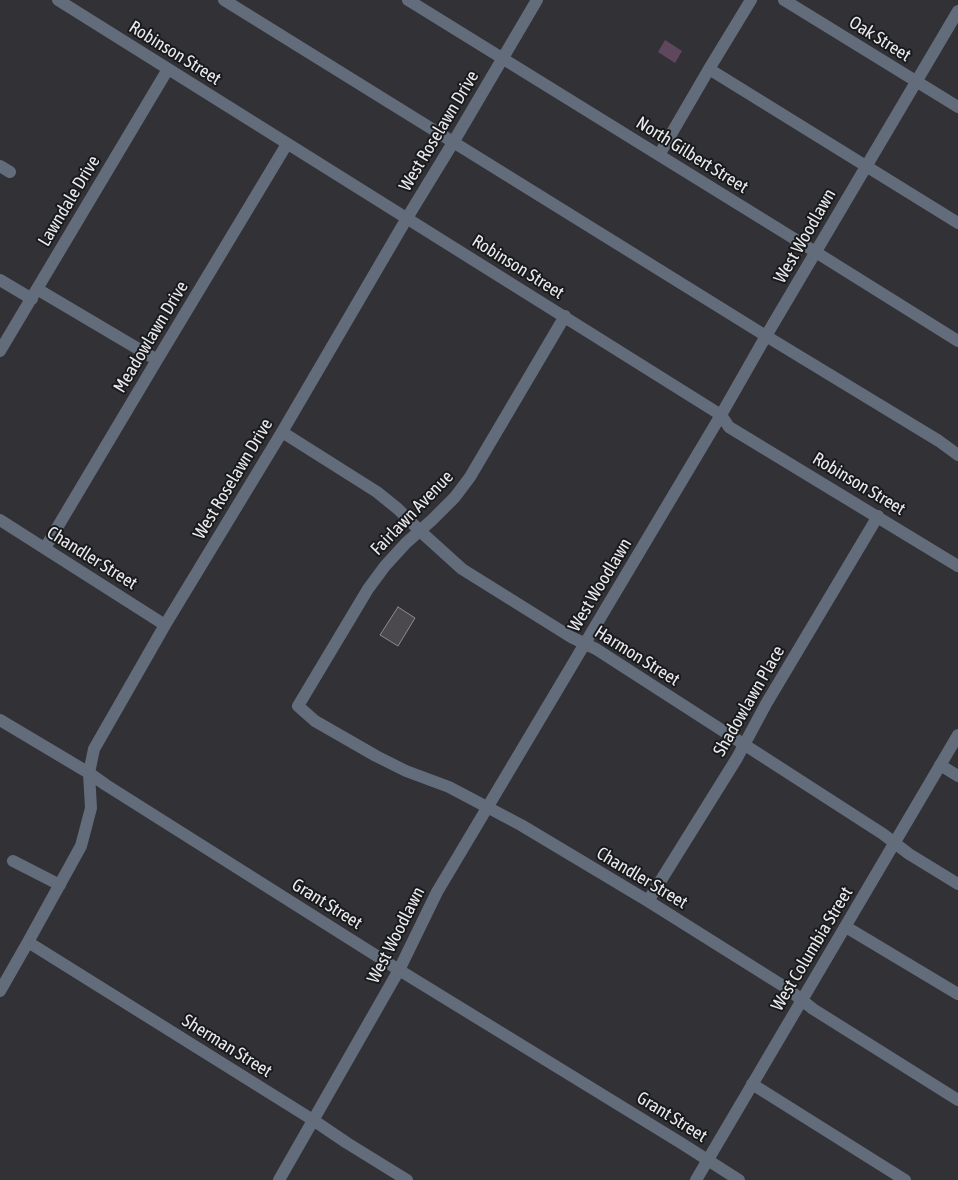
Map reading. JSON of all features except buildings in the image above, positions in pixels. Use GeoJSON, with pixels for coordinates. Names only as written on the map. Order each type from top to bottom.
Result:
{"type":"FeatureCollection","features":[{"type":"Feature","properties":{"kind":"street","name":"Robinson Street"},"geometry":{"type":"LineString","coordinates":[[58,0],[721,415],[729,427],[958,566]]}},
{"type":"Feature","properties":{"kind":"street"},"geometry":{"type":"LineString","coordinates":[[224,0],[939,441],[958,455]]}},
{"type":"Feature","properties":{"kind":"street","name":"North Gilbert Street"},"geometry":{"type":"LineString","coordinates":[[408,0],[958,341]]}},
{"type":"Feature","properties":{"kind":"street","name":"West Roselawn Drive"},"geometry":{"type":"LineString","coordinates":[[0,991],[81,846],[91,808],[89,773],[94,748],[165,625],[454,142],[536,0]]}},
{"type":"Feature","properties":{"kind":"street"},"geometry":{"type":"LineString","coordinates":[[659,155],[751,0]]}},
{"type":"Feature","properties":{"kind":"street","name":"Oak Street"},"geometry":{"type":"LineString","coordinates":[[784,0],[958,107]]}},
{"type":"Feature","properties":{"kind":"street","name":"West Woodlawn"},"geometry":{"type":"LineString","coordinates":[[278,1180],[399,970],[437,892],[721,415],[958,11]]}},
{"type":"Feature","properties":{"kind":"street"},"geometry":{"type":"LineString","coordinates":[[709,69],[958,223]]}},
{"type":"Feature","properties":{"kind":"street","name":"Lawndale Drive"},"geometry":{"type":"LineString","coordinates":[[0,351],[168,70]]}},
{"type":"Feature","properties":{"kind":"street","name":"Meadowlawn Drive"},"geometry":{"type":"LineString","coordinates":[[45,548],[287,144]]}},
{"type":"Feature","properties":{"kind":"street"},"geometry":{"type":"LineString","coordinates":[[0,280],[34,294],[157,360]]}},
{"type":"Feature","properties":{"kind":"street","name":"Fairlawn Avenue"},"geometry":{"type":"LineString","coordinates":[[298,706],[368,589],[385,566],[449,503],[470,477],[565,316]]}},
{"type":"Feature","properties":{"kind":"street","name":"Harmon Street"},"geometry":{"type":"LineString","coordinates":[[282,432],[377,492],[462,569],[571,637],[596,649],[883,834],[909,854],[958,884]]}},
{"type":"Feature","properties":{"kind":"street","name":"Shadowlawn Place"},"geometry":{"type":"LineString","coordinates":[[648,901],[737,758],[766,704],[878,516]]}},
{"type":"Feature","properties":{"kind":"street","name":"Chandler Street"},"geometry":{"type":"LineString","coordinates":[[0,520],[165,625]]}},
{"type":"Feature","properties":{"kind":"street","name":"Chandler Street"},"geometry":{"type":"LineString","coordinates":[[298,706],[315,721],[376,756],[406,772],[448,788],[521,825],[648,901],[788,989],[813,1009],[958,1100]]}},
{"type":"Feature","properties":{"kind":"street","name":"Grant Street"},"geometry":{"type":"LineString","coordinates":[[0,720],[89,773],[399,970],[682,1142],[739,1180]]}},
{"type":"Feature","properties":{"kind":"street","name":"West Columbia Street"},"geometry":{"type":"LineString","coordinates":[[696,1180],[958,735]]}},
{"type":"Feature","properties":{"kind":"street"},"geometry":{"type":"LineString","coordinates":[[940,765],[958,776]]}},
{"type":"Feature","properties":{"kind":"street"},"geometry":{"type":"LineString","coordinates":[[13,861],[60,885]]}},
{"type":"Feature","properties":{"kind":"street"},"geometry":{"type":"LineString","coordinates":[[846,926],[958,994]]}},
{"type":"Feature","properties":{"kind":"street","name":"Sherman Street"},"geometry":{"type":"LineString","coordinates":[[28,942],[407,1180]]}},
{"type":"Feature","properties":{"kind":"street"},"geometry":{"type":"LineString","coordinates":[[752,1084],[905,1180]]}},
{"type":"Feature","properties":{"kind":"shaded area"},"geometry":{"type":"Polygon","coordinates":[[[665,40],[682,51],[675,63],[658,52],[665,40]]]}}]}
